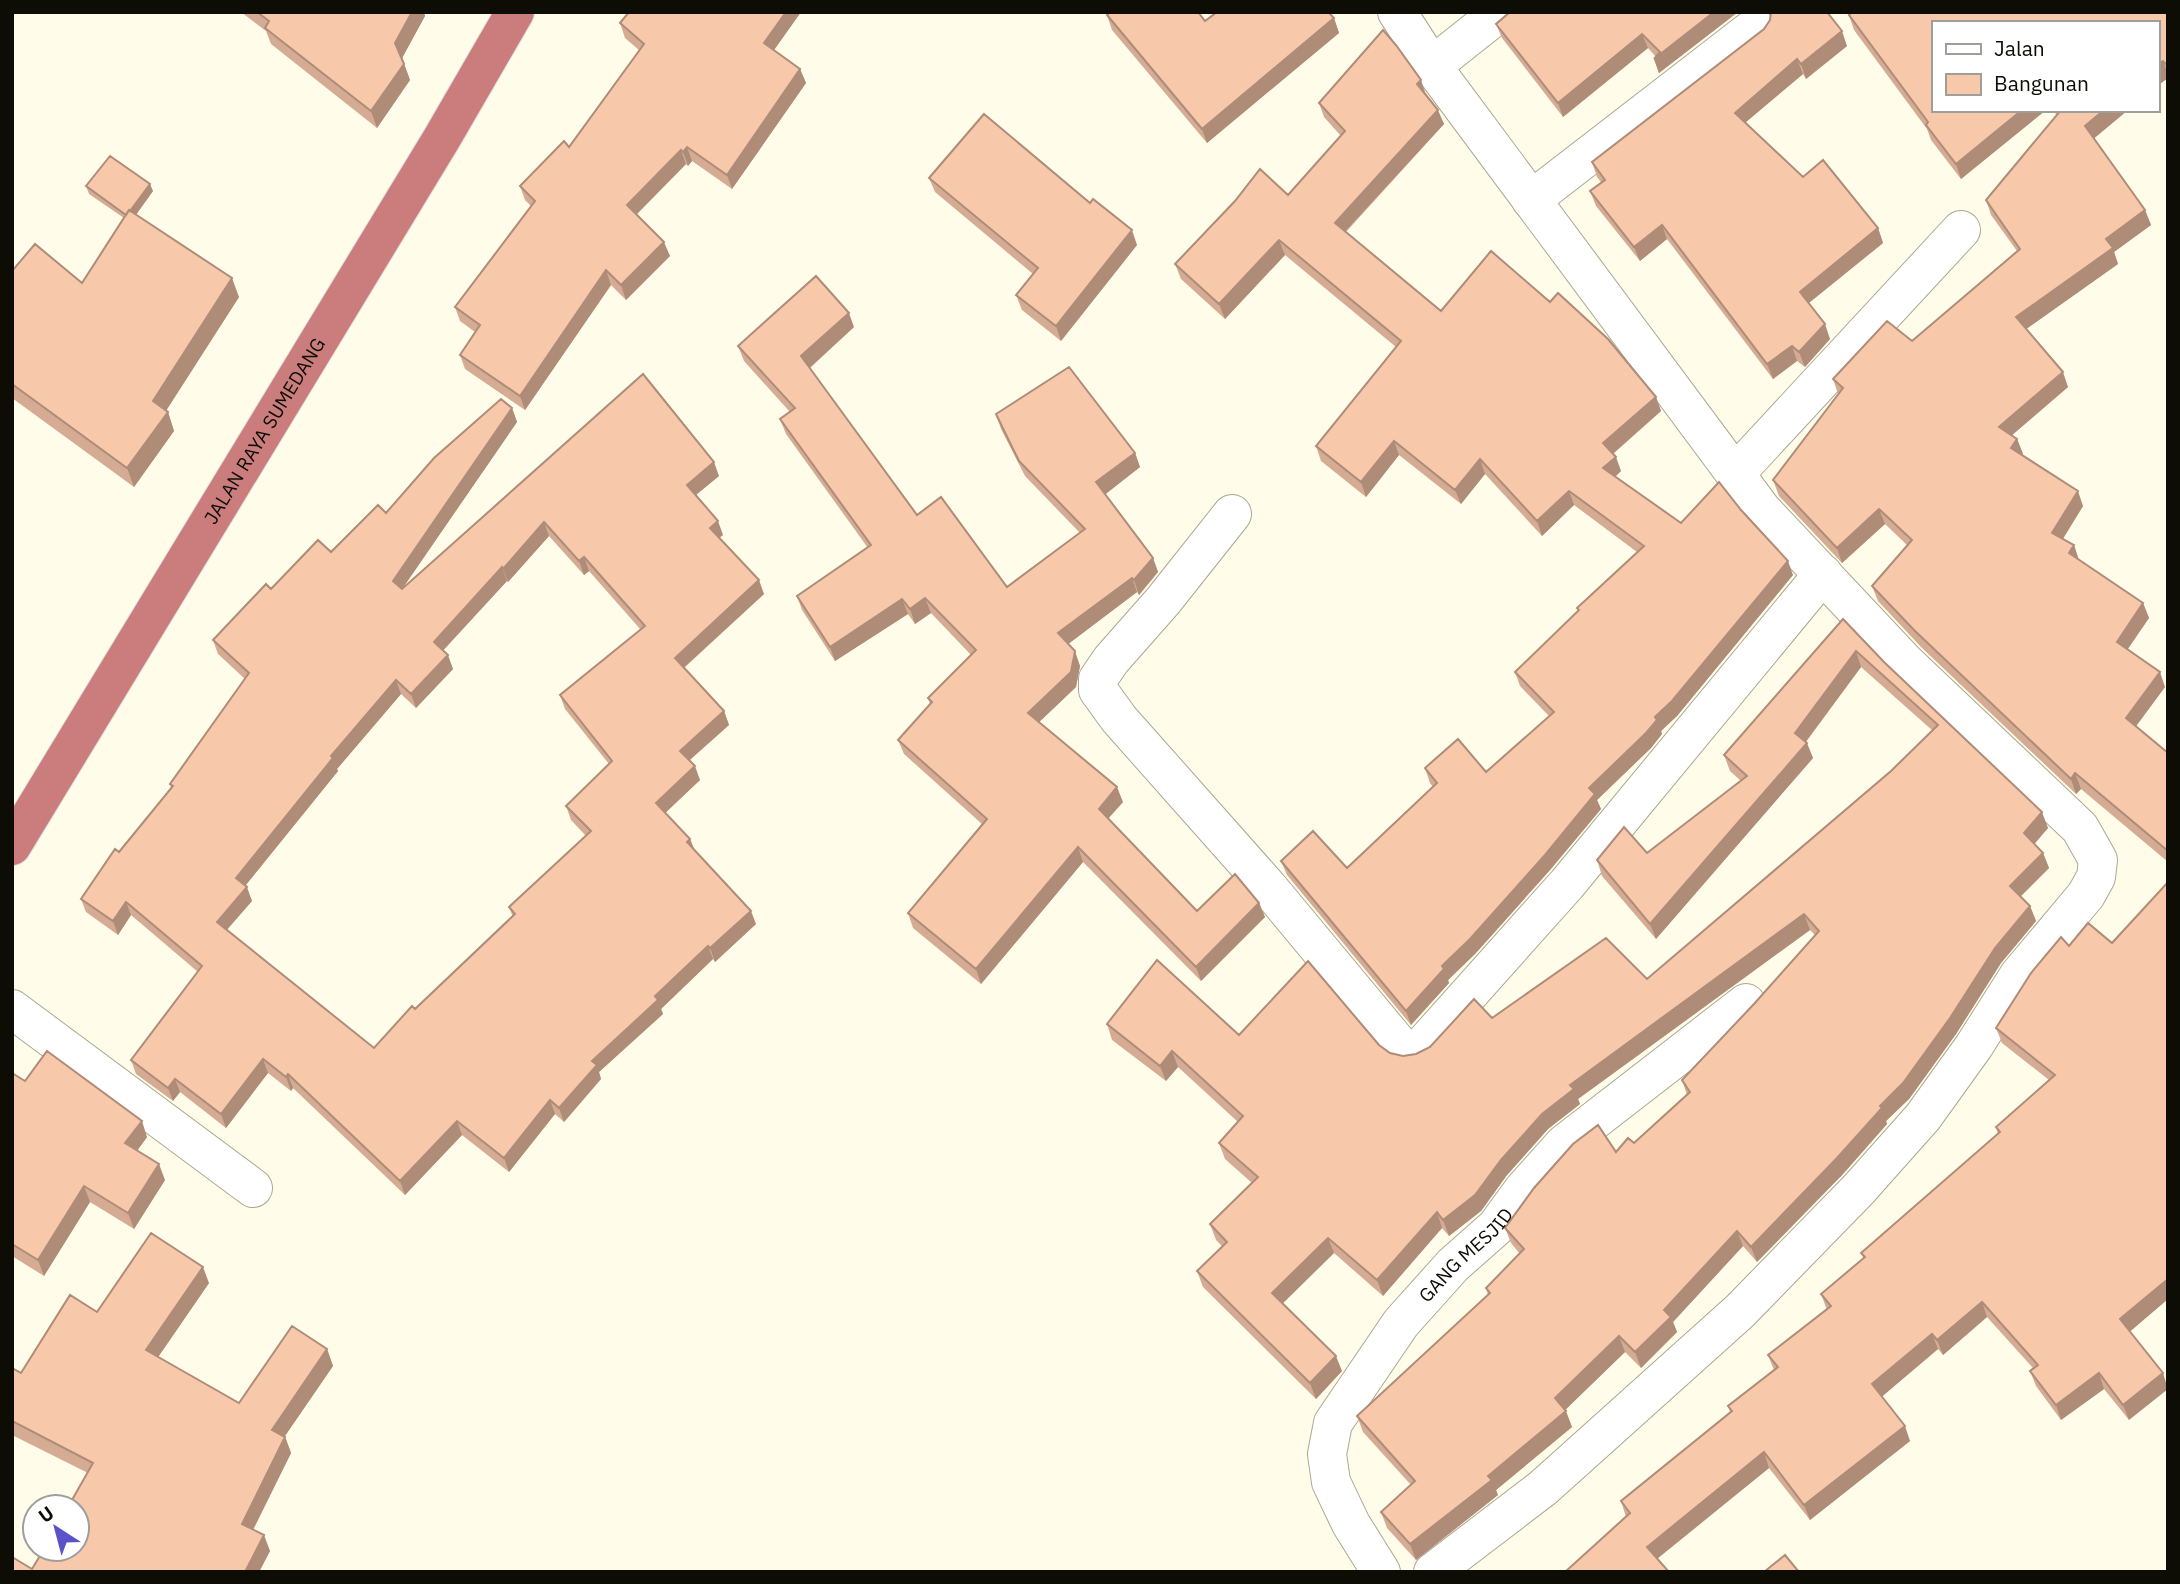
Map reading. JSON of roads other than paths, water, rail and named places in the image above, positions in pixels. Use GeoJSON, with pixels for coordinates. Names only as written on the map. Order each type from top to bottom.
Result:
{"type":"FeatureCollection","features":[{"type":"Feature","properties":{"kind":"highway","name":"JALAN RAYA SUMEDANG"},"geometry":{"type":"LineString","coordinates":[[12,846],[385,234],[515,12]]}},
{"type":"Feature","properties":{"kind":"street"},"geometry":{"type":"LineString","coordinates":[[1396,12],[1432,66],[1762,510],[1905,662],[2080,828],[2098,860],[2096,877],[2086,895],[2019,975],[1974,1046],[1923,1117],[1859,1189],[1730,1320],[1543,1488],[1433,1572]]}},
{"type":"Feature","properties":{"kind":"street"},"geometry":{"type":"LineString","coordinates":[[1432,66],[1500,12]]}},
{"type":"Feature","properties":{"kind":"street"},"geometry":{"type":"LineString","coordinates":[[1531,200],[1755,27]]}},
{"type":"Feature","properties":{"kind":"street"},"geometry":{"type":"LineString","coordinates":[[1735,474],[1961,230]]}},
{"type":"Feature","properties":{"kind":"street"},"geometry":{"type":"LineString","coordinates":[[1232,514],[1163,601],[1111,660],[1098,679],[1098,690],[1119,719],[1268,887],[1338,974],[1406,1050],[1424,1044],[1567,884],[1823,575]]}},
{"type":"Feature","properties":{"kind":"street","name":"GANG MESJID"},"geometry":{"type":"LineString","coordinates":[[1381,1572],[1351,1524],[1331,1482],[1327,1454],[1333,1423],[1401,1323],[1453,1265],[1496,1227],[1523,1190],[1564,1144],[1746,1003]]}},
{"type":"Feature","properties":{"kind":"street"},"geometry":{"type":"LineString","coordinates":[[12,1009],[253,1188]]}}]}
